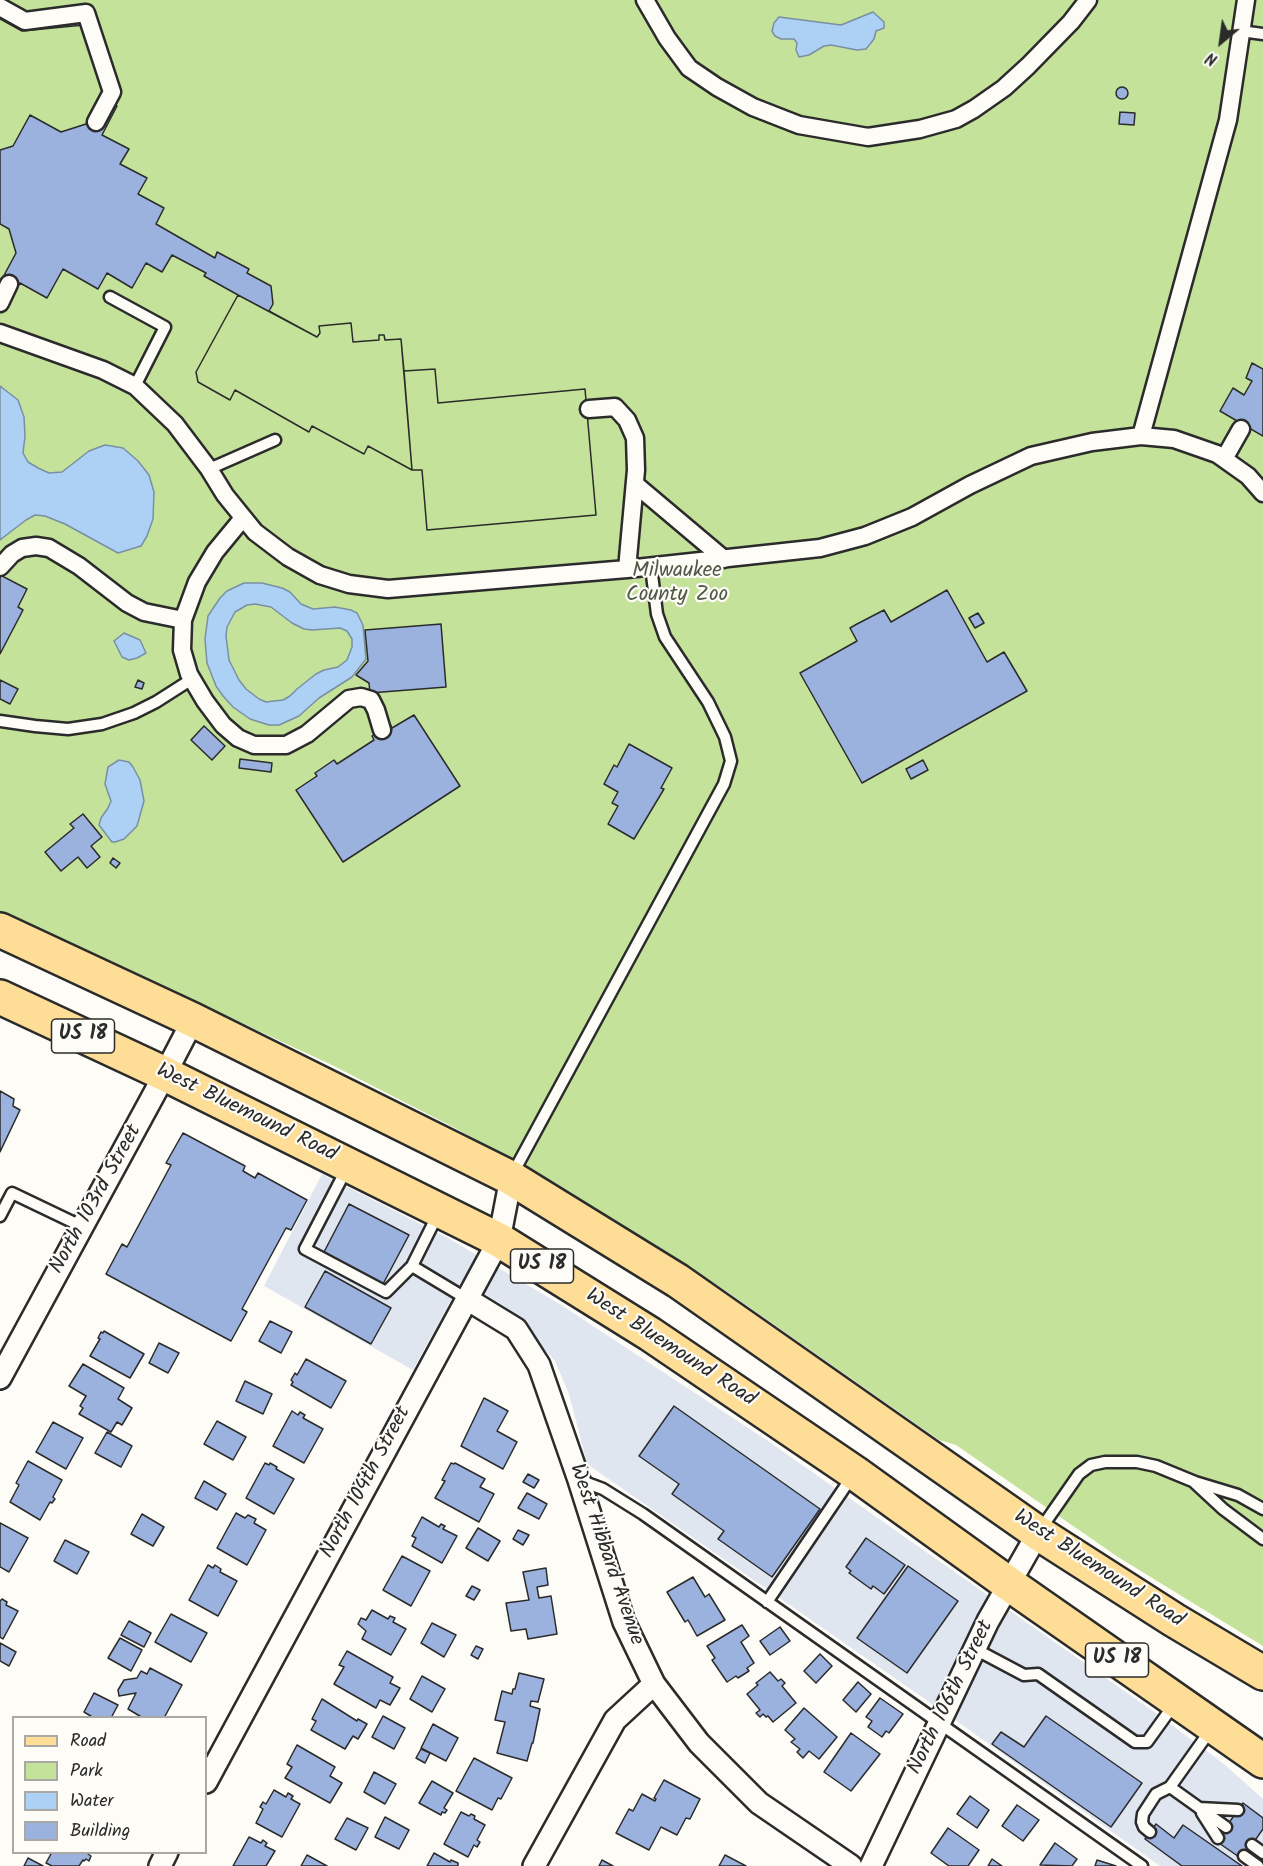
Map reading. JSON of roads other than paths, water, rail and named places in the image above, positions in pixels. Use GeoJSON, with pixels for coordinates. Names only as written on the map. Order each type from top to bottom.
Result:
{"type":"FeatureCollection","features":[{"type":"Feature","properties":{"kind":"main road","name":"West Bluemound Road"},"geometry":{"type":"LineString","coordinates":[[0,930],[193,1020],[511,1178],[678,1281],[1038,1533],[1263,1674]]}},
{"type":"Feature","properties":{"kind":"main road","name":"West Bluemound Road"},"geometry":{"type":"LineString","coordinates":[[0,998],[165,1074],[500,1240],[650,1334],[855,1473],[1009,1584],[1263,1761]]}},
{"type":"Feature","properties":{"kind":"main road"},"geometry":{"type":"LineString","coordinates":[[1219,1731],[1263,1745]]}},
{"type":"Feature","properties":{"kind":"street"},"geometry":{"type":"LineString","coordinates":[[645,0],[689,68],[717,87],[753,107],[799,125],[868,137],[920,129],[947,122],[974,109],[1004,88],[1049,45],[1088,0]]}},
{"type":"Feature","properties":{"kind":"street"},"geometry":{"type":"LineString","coordinates":[[1141,436],[1228,120],[1246,0]]}},
{"type":"Feature","properties":{"kind":"street"},"geometry":{"type":"LineString","coordinates":[[0,7],[25,21],[86,13],[112,92],[96,122]]}},
{"type":"Feature","properties":{"kind":"street"},"geometry":{"type":"LineString","coordinates":[[0,303],[9,284]]}},
{"type":"Feature","properties":{"kind":"street"},"geometry":{"type":"LineString","coordinates":[[0,333],[103,370],[135,387],[175,424],[209,469],[225,495],[255,532],[288,557],[320,575],[349,585],[388,589],[651,567],[820,548],[865,536],[912,517],[970,485],[1031,456],[1092,442],[1141,436],[1174,439],[1217,454],[1248,476],[1263,493]]}},
{"type":"Feature","properties":{"kind":"street"},"geometry":{"type":"LineString","coordinates":[[589,409],[615,407],[627,420],[635,438],[636,470],[627,569]]}},
{"type":"Feature","properties":{"kind":"street"},"geometry":{"type":"LineString","coordinates":[[1224,459],[1241,429]]}},
{"type":"Feature","properties":{"kind":"street"},"geometry":{"type":"LineString","coordinates":[[635,484],[724,559]]}},
{"type":"Feature","properties":{"kind":"street"},"geometry":{"type":"LineString","coordinates":[[243,518],[214,552],[197,582],[183,620],[182,650],[192,679],[205,701],[223,725],[238,738],[254,745],[286,745],[307,734],[349,699],[361,697],[371,700],[382,730]]}},
{"type":"Feature","properties":{"kind":"street"},"geometry":{"type":"LineString","coordinates":[[0,567],[12,554],[22,548],[36,546],[49,548],[79,566],[127,603],[144,612],[183,620]]}},
{"type":"Feature","properties":{"kind":"street","name":"North 103rd Street"},"geometry":{"type":"LineString","coordinates":[[0,1378],[193,1020]]}},
{"type":"Feature","properties":{"kind":"street","name":"North 104th Street"},"geometry":{"type":"LineString","coordinates":[[207,1780],[500,1240],[511,1178]]}},
{"type":"Feature","properties":{"kind":"street","name":"West Hibbard Avenue"},"geometry":{"type":"LineString","coordinates":[[467,1299],[516,1329],[539,1365],[579,1480],[624,1622],[654,1684],[699,1743],[759,1803],[851,1866]]}},
{"type":"Feature","properties":{"kind":"street","name":"North 106th Street"},"geometry":{"type":"LineString","coordinates":[[871,1866],[975,1649],[1038,1533]]}},
{"type":"Feature","properties":{"kind":"street"},"geometry":{"type":"LineString","coordinates":[[534,1866],[615,1720],[654,1684]]}},
{"type":"Feature","properties":{"kind":"lane"},"geometry":{"type":"LineString","coordinates":[[1241,31],[1263,34]]}},
{"type":"Feature","properties":{"kind":"lane"},"geometry":{"type":"LineString","coordinates":[[110,297],[165,327],[135,387]]}},
{"type":"Feature","properties":{"kind":"lane"},"geometry":{"type":"LineString","coordinates":[[209,469],[275,440]]}},
{"type":"Feature","properties":{"kind":"lane"},"geometry":{"type":"LineString","coordinates":[[511,1178],[724,784],[731,761],[725,737],[708,702],[665,637],[657,614],[651,567]]}},
{"type":"Feature","properties":{"kind":"lane"},"geometry":{"type":"LineString","coordinates":[[0,721],[68,729],[102,724],[134,713],[192,679]]}},
{"type":"Feature","properties":{"kind":"lane"},"geometry":{"type":"LineString","coordinates":[[348,1165],[305,1249],[386,1292],[411,1266],[440,1210]]}},
{"type":"Feature","properties":{"kind":"lane"},"geometry":{"type":"LineString","coordinates":[[0,1216],[12,1193],[82,1227]]}},
{"type":"Feature","properties":{"kind":"lane"},"geometry":{"type":"LineString","coordinates":[[411,1266],[467,1299]]}},
{"type":"Feature","properties":{"kind":"lane"},"geometry":{"type":"LineString","coordinates":[[1038,1533],[1083,1470],[1091,1465],[1105,1462],[1137,1462],[1165,1468],[1195,1482],[1238,1495],[1263,1509]]}},
{"type":"Feature","properties":{"kind":"lane"},"geometry":{"type":"LineString","coordinates":[[767,1602],[855,1473]]}},
{"type":"Feature","properties":{"kind":"lane"},"geometry":{"type":"LineString","coordinates":[[579,1480],[603,1489],[643,1514],[1142,1866]]}},
{"type":"Feature","properties":{"kind":"lane"},"geometry":{"type":"LineString","coordinates":[[1195,1482],[1218,1505],[1263,1539]]}},
{"type":"Feature","properties":{"kind":"lane"},"geometry":{"type":"LineString","coordinates":[[975,1649],[1024,1675],[1038,1674],[1135,1742],[1147,1742],[1176,1701]]}},
{"type":"Feature","properties":{"kind":"lane"},"geometry":{"type":"LineString","coordinates":[[1150,1832],[1142,1822],[1143,1814],[1156,1794],[1170,1787],[1219,1731]]}},
{"type":"Feature","properties":{"kind":"lane"},"geometry":{"type":"LineString","coordinates":[[1170,1787],[1226,1827]]}},
{"type":"Feature","properties":{"kind":"lane"},"geometry":{"type":"LineString","coordinates":[[1199,1808],[1238,1810]]}},
{"type":"Feature","properties":{"kind":"lane"},"geometry":{"type":"LineString","coordinates":[[1199,1808],[1218,1838]]}},
{"type":"Feature","properties":{"kind":"lane"},"geometry":{"type":"LineString","coordinates":[[1252,1845],[1263,1853]]}},
{"type":"Feature","properties":{"kind":"lane"},"geometry":{"type":"LineString","coordinates":[[1244,1856],[1258,1866]]}},
{"type":"Feature","properties":{"kind":"water"},"geometry":{"type":"Polygon","coordinates":[[[873,12],[884,22],[884,28],[876,31],[874,39],[866,49],[857,50],[831,45],[799,57],[796,50],[797,43],[794,39],[781,39],[772,31],[779,17],[841,25],[873,12]]]}},
{"type":"Feature","properties":{"kind":"water"},"geometry":{"type":"Polygon","coordinates":[[[0,386],[18,400],[24,417],[23,453],[28,462],[38,468],[49,473],[62,472],[89,451],[105,445],[123,448],[138,461],[149,475],[154,492],[153,519],[141,546],[118,553],[65,524],[45,516],[35,515],[0,540],[0,386]]]}},
{"type":"Feature","properties":{"kind":"water"},"geometry":{"type":"Polygon","coordinates":[[[244,583],[262,583],[290,592],[301,604],[313,609],[335,607],[351,610],[357,613],[363,625],[366,659],[352,677],[319,698],[299,716],[279,725],[269,725],[250,719],[233,707],[223,696],[216,686],[207,663],[205,639],[208,616],[227,591],[244,583]],[[247,605],[235,612],[227,627],[226,636],[229,660],[239,680],[246,689],[266,702],[283,700],[316,674],[338,667],[347,660],[352,647],[352,639],[347,631],[340,628],[304,629],[271,607],[247,605]]]}},
{"type":"Feature","properties":{"kind":"water"},"geometry":{"type":"Polygon","coordinates":[[[124,633],[140,640],[146,653],[129,660],[122,657],[114,641],[124,633]]]}},
{"type":"Feature","properties":{"kind":"water"},"geometry":{"type":"Polygon","coordinates":[[[119,760],[129,762],[133,767],[140,780],[144,801],[137,826],[124,839],[112,842],[99,825],[111,801],[105,784],[108,767],[119,760]]]}},
{"type":"Feature","properties":{"kind":"park label","name":"Milwaukee County Zoo"},"geometry":{"type":"Point","coordinates":[677,584]}}]}
